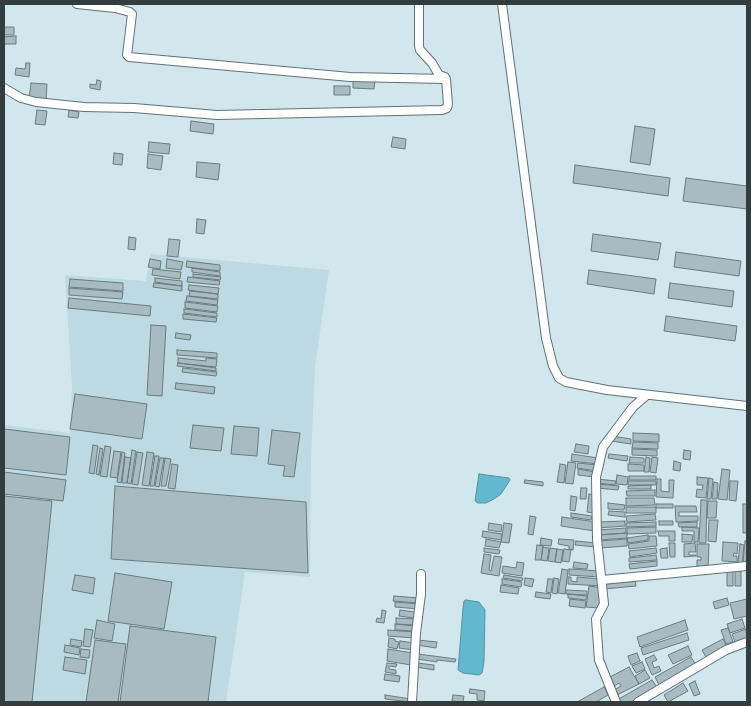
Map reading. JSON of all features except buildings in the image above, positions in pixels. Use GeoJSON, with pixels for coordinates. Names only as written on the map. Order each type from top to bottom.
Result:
{"type":"FeatureCollection","features":[{"type":"Feature","properties":{"kind":"street"},"geometry":{"type":"LineString","coordinates":[[77,4],[115,8],[132,14],[128,57],[350,77],[446,79]]}},
{"type":"Feature","properties":{"kind":"street"},"geometry":{"type":"LineString","coordinates":[[4,88],[21,98],[36,102],[84,107],[134,108],[217,115],[442,110],[447,108],[448,104],[446,79],[445,76],[439,75],[432,63],[420,50],[419,4]]}},
{"type":"Feature","properties":{"kind":"street"},"geometry":{"type":"LineString","coordinates":[[502,4],[546,338],[553,366],[559,378],[566,382],[607,390],[747,406]]}},
{"type":"Feature","properties":{"kind":"street"},"geometry":{"type":"LineString","coordinates":[[616,702],[599,660],[596,619],[604,604],[597,539],[596,477],[603,447],[633,408],[647,395]]}},
{"type":"Feature","properties":{"kind":"street"},"geometry":{"type":"LineString","coordinates":[[602,580],[747,566]]}},
{"type":"Feature","properties":{"kind":"street"},"geometry":{"type":"LineString","coordinates":[[412,702],[416,633],[421,594],[420,574]]}},
{"type":"Feature","properties":{"kind":"street"},"geometry":{"type":"LineString","coordinates":[[638,702],[726,650],[747,642]]}},
{"type":"Feature","properties":{"kind":"shaded area"},"geometry":{"type":"Polygon","coordinates":[[[151,254],[329,270],[315,367],[311,460],[310,577],[245,572],[226,702],[4,702],[4,425],[70,433],[72,386],[65,275],[146,281],[151,254]]]}},
{"type":"Feature","properties":{"kind":"water"},"geometry":{"type":"Polygon","coordinates":[[[479,474],[509,478],[510,480],[501,494],[486,503],[478,503],[475,501],[479,474]]]}},
{"type":"Feature","properties":{"kind":"water"},"geometry":{"type":"Polygon","coordinates":[[[464,601],[479,602],[485,610],[484,662],[482,673],[479,675],[463,673],[458,670],[463,608],[464,601]]]}}]}
